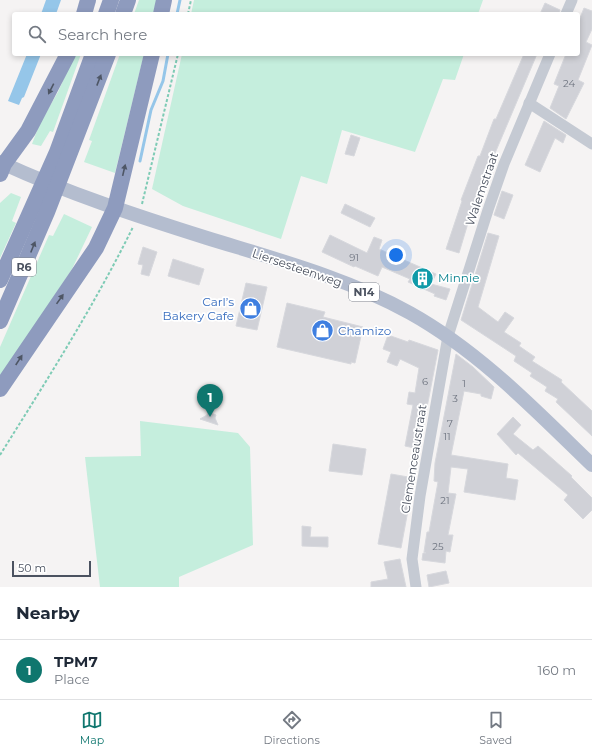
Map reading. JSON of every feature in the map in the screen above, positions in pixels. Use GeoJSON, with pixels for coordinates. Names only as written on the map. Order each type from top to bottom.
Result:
{"type":"FeatureCollection","features":[{"type":"Feature","properties":{"kind":"highway"},"geometry":{"type":"LineString","coordinates":[[85,12],[88,0]]}},
{"type":"Feature","properties":{"kind":"highway"},"geometry":{"type":"LineString","coordinates":[[107,12],[111,0]]}},
{"type":"Feature","properties":{"kind":"highway"},"geometry":{"type":"LineString","coordinates":[[124,12],[128,0]]}},
{"type":"Feature","properties":{"kind":"highway"},"geometry":{"type":"LineString","coordinates":[[161,12],[164,0]]}},
{"type":"Feature","properties":{"kind":"highway"},"geometry":{"type":"LineString","coordinates":[[1,166],[28,131],[67,56]]}},
{"type":"Feature","properties":{"kind":"highway","name":"R6"},"geometry":{"type":"LineString","coordinates":[[63,154],[92,56]]}},
{"type":"Feature","properties":{"kind":"highway","name":"R6"},"geometry":{"type":"LineString","coordinates":[[0,321],[40,210],[63,154],[107,56]]}},
{"type":"Feature","properties":{"kind":"highway"},"geometry":{"type":"LineString","coordinates":[[0,389],[96,248],[115,208],[152,56]]}},
{"type":"Feature","properties":{"kind":"highway","name":"R6"},"geometry":{"type":"LineString","coordinates":[[0,280],[40,210]]}},
{"type":"Feature","properties":{"kind":"main road","name":"Liersesteenweg"},"geometry":{"type":"LineString","coordinates":[[1,166],[24,172],[115,208],[320,274],[408,312],[448,336],[479,360],[525,400],[592,465]]}},
{"type":"Feature","properties":{"kind":"street"},"geometry":{"type":"LineString","coordinates":[[567,12],[572,0]]}},
{"type":"Feature","properties":{"kind":"street","name":"Walemstraat"},"geometry":{"type":"LineString","coordinates":[[448,336],[488,210],[549,56]]}},
{"type":"Feature","properties":{"kind":"street"},"geometry":{"type":"LineString","coordinates":[[529,104],[592,144]]}},
{"type":"Feature","properties":{"kind":"street","name":"Clemenceaustraat"},"geometry":{"type":"LineString","coordinates":[[416,587],[412,559],[420,496],[448,336]]}},
{"type":"Feature","properties":{"kind":"path"},"geometry":{"type":"LineString","coordinates":[[188,12],[191,0]]}},
{"type":"Feature","properties":{"kind":"green space"},"geometry":{"type":"Polygon","coordinates":[[[139,0],[157,0],[154,12],[135,12],[139,0]]]}},
{"type":"Feature","properties":{"kind":"green space"},"geometry":{"type":"Polygon","coordinates":[[[194,0],[483,0],[479,12],[191,12],[194,0]]]}},
{"type":"Feature","properties":{"kind":"green space"},"geometry":{"type":"Polygon","coordinates":[[[74,56],[80,56],[53,132],[50,131],[41,146],[32,144],[40,123],[58,92],[74,56]]]}},
{"type":"Feature","properties":{"kind":"green space"},"geometry":{"type":"Polygon","coordinates":[[[119,56],[144,56],[115,173],[84,162],[92,141],[89,140],[119,56]]]}},
{"type":"Feature","properties":{"kind":"green space"},"geometry":{"type":"Polygon","coordinates":[[[182,56],[463,56],[455,80],[443,79],[415,152],[342,130],[327,184],[301,176],[281,239],[183,206],[152,189],[182,56]]]}},
{"type":"Feature","properties":{"kind":"green space"},"geometry":{"type":"Polygon","coordinates":[[[11,193],[21,197],[12,221],[16,223],[0,258],[0,203],[11,193]]]}},
{"type":"Feature","properties":{"kind":"green space"},"geometry":{"type":"Polygon","coordinates":[[[64,214],[92,227],[72,269],[0,379],[0,347],[49,235],[53,236],[64,214]]]}},
{"type":"Feature","properties":{"kind":"green space"},"geometry":{"type":"Polygon","coordinates":[[[140,421],[238,433],[250,447],[253,545],[179,577],[179,587],[100,587],[85,457],[141,456],[140,421]]]}},
{"type":"Feature","properties":{"kind":"water"},"geometry":{"type":"Polygon","coordinates":[[[46,0],[61,0],[57,12],[42,12],[46,0]]]}},
{"type":"Feature","properties":{"kind":"water"},"geometry":{"type":"Polygon","coordinates":[[[26,56],[40,56],[24,97],[19,105],[8,101],[26,56]]]}},
{"type":"Feature","properties":{"kind":"building"},"geometry":{"type":"Polygon","coordinates":[[[545,3],[560,10],[560,12],[541,12],[545,3]]]}},
{"type":"Feature","properties":{"kind":"building"},"geometry":{"type":"Polygon","coordinates":[[[584,8],[592,11],[592,29],[586,42],[592,45],[578,80],[584,83],[566,119],[550,108],[559,86],[554,84],[565,56],[580,56],[580,18],[584,8]]]}},
{"type":"Feature","properties":{"kind":"building"},"geometry":{"type":"Polygon","coordinates":[[[523,56],[536,56],[471,213],[459,253],[446,249],[462,201],[461,200],[478,156],[480,156],[494,119],[496,119],[523,56]]]}},
{"type":"Feature","properties":{"kind":"building"},"geometry":{"type":"Polygon","coordinates":[[[544,121],[566,135],[563,143],[555,138],[540,172],[525,165],[544,121]]]}},
{"type":"Feature","properties":{"kind":"building"},"geometry":{"type":"Polygon","coordinates":[[[351,135],[360,138],[354,156],[345,154],[351,135]]]}},
{"type":"Feature","properties":{"kind":"building"},"geometry":{"type":"Polygon","coordinates":[[[502,191],[513,195],[504,219],[494,215],[502,191]]]}},
{"type":"Feature","properties":{"kind":"building"},"geometry":{"type":"Polygon","coordinates":[[[345,204],[375,218],[370,227],[341,213],[345,204]]]}},
{"type":"Feature","properties":{"kind":"building"},"geometry":{"type":"Polygon","coordinates":[[[488,233],[499,236],[478,307],[498,322],[505,312],[514,318],[504,332],[521,343],[519,346],[535,357],[532,361],[562,380],[561,382],[592,411],[592,436],[556,402],[558,399],[545,391],[547,387],[530,376],[532,373],[514,361],[516,356],[461,320],[488,233]]]}},
{"type":"Feature","properties":{"kind":"building"},"geometry":{"type":"Polygon","coordinates":[[[330,235],[367,253],[374,237],[382,240],[379,249],[436,274],[431,284],[450,289],[446,300],[434,296],[435,294],[408,282],[410,279],[382,267],[378,276],[322,252],[330,235]]]}},
{"type":"Feature","properties":{"kind":"building"},"geometry":{"type":"Polygon","coordinates":[[[143,247],[157,252],[149,276],[141,274],[143,265],[138,264],[143,247]]]}},
{"type":"Feature","properties":{"kind":"building"},"geometry":{"type":"Polygon","coordinates":[[[173,259],[204,269],[199,285],[168,276],[173,259]]]}},
{"type":"Feature","properties":{"kind":"building"},"geometry":{"type":"Polygon","coordinates":[[[246,283],[267,287],[257,330],[236,326],[246,283]]]}},
{"type":"Feature","properties":{"kind":"building"},"geometry":{"type":"Polygon","coordinates":[[[287,303],[325,312],[323,317],[363,327],[355,363],[351,362],[351,364],[277,347],[287,303]]]}},
{"type":"Feature","properties":{"kind":"building"},"geometry":{"type":"Polygon","coordinates":[[[388,335],[408,342],[409,340],[438,350],[419,449],[405,446],[413,405],[407,404],[409,392],[415,393],[419,368],[400,359],[397,366],[387,362],[391,352],[383,349],[388,335]]]}},
{"type":"Feature","properties":{"kind":"building"},"geometry":{"type":"Polygon","coordinates":[[[456,354],[473,367],[494,387],[491,399],[481,396],[481,394],[464,391],[451,455],[508,464],[506,478],[518,480],[515,500],[464,492],[468,469],[451,467],[448,493],[456,494],[448,535],[453,535],[450,552],[446,551],[445,563],[422,560],[423,553],[426,553],[424,552],[427,532],[429,532],[438,482],[434,481],[435,463],[456,354]]]}},
{"type":"Feature","properties":{"kind":"building"},"geometry":{"type":"Polygon","coordinates":[[[208,412],[216,415],[215,418],[218,425],[200,419],[207,415],[208,412]]]}},
{"type":"Feature","properties":{"kind":"building"},"geometry":{"type":"Polygon","coordinates":[[[513,417],[521,425],[513,434],[533,450],[538,446],[572,476],[571,477],[592,498],[592,510],[583,519],[564,500],[568,495],[518,453],[516,455],[497,434],[513,417]]]}},
{"type":"Feature","properties":{"kind":"building"},"geometry":{"type":"Polygon","coordinates":[[[333,444],[366,449],[362,475],[329,471],[333,444]]]}},
{"type":"Feature","properties":{"kind":"building"},"geometry":{"type":"Polygon","coordinates":[[[391,474],[414,478],[401,548],[378,544],[391,474]]]}},
{"type":"Feature","properties":{"kind":"building"},"geometry":{"type":"Polygon","coordinates":[[[302,526],[311,527],[310,537],[328,537],[328,547],[302,546],[302,526]]]}},
{"type":"Feature","properties":{"kind":"building"},"geometry":{"type":"Polygon","coordinates":[[[400,559],[406,587],[371,587],[371,582],[388,579],[384,562],[400,559]]]}},
{"type":"Feature","properties":{"kind":"building"},"geometry":{"type":"Polygon","coordinates":[[[446,571],[449,583],[429,587],[427,575],[446,571]]]}},
{"type":"Feature","properties":{"kind":"waterway"},"geometry":{"type":"LineString","coordinates":[[177,12],[180,0]]}},
{"type":"Feature","properties":{"kind":"waterway"},"geometry":{"type":"LineString","coordinates":[[140,161],[151,110],[163,81],[168,56]]}},
{"type":"Feature","properties":{"kind":"place","name":"Minnie"},"geometry":{"type":"Point","coordinates":[422,278]}},
{"type":"Feature","properties":{"kind":"place","name":"Carl’s Bakery Cafe"},"geometry":{"type":"Point","coordinates":[250,309]}},
{"type":"Feature","properties":{"kind":"place","name":"Chamizo"},"geometry":{"type":"Point","coordinates":[322,331]}},
{"type":"Feature","properties":{"kind":"place","name":"TPM7"},"geometry":{"type":"Point","coordinates":[210,417]}}]}
